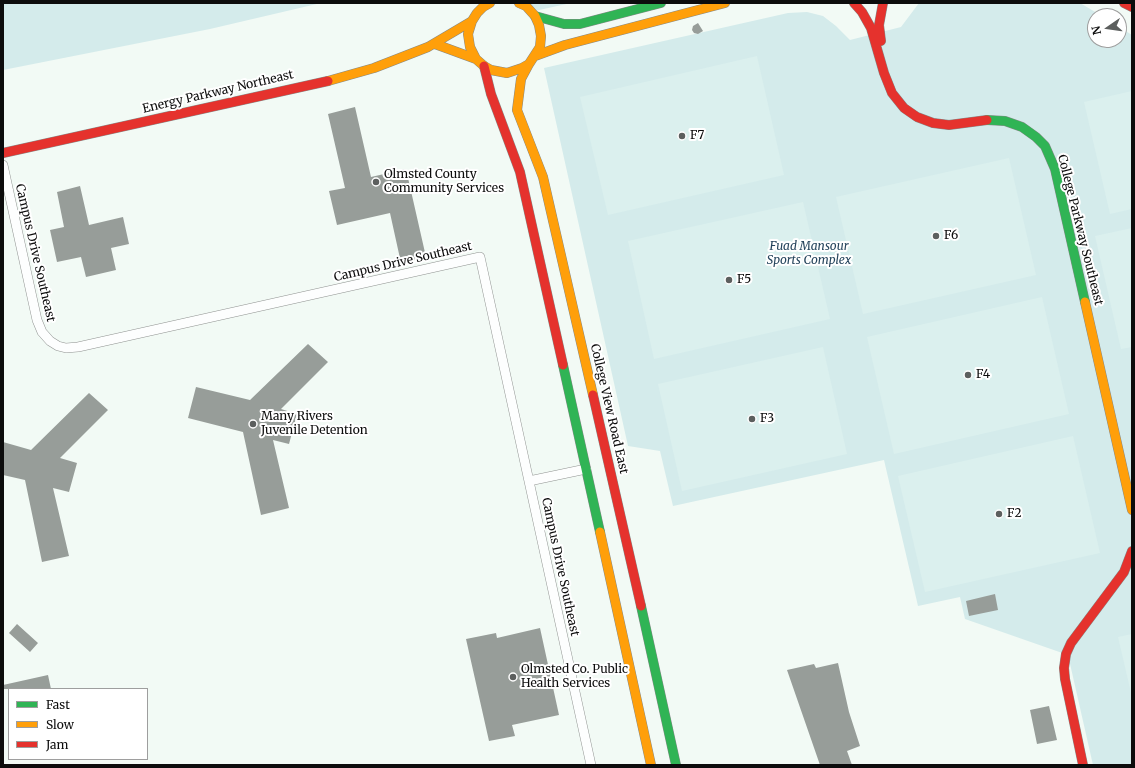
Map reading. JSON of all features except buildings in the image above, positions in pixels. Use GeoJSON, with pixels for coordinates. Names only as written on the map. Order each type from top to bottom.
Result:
{"type":"FeatureCollection","features":[{"type":"Feature","properties":{"kind":"street"},"geometry":{"type":"LineString","coordinates":[[523,4],[535,16],[564,24],[580,24],[661,3]]}},
{"type":"Feature","properties":{"kind":"street"},"geometry":{"type":"LineString","coordinates":[[435,44],[476,59],[484,66],[495,71],[507,73],[519,70],[532,60],[565,45],[725,3]]}},
{"type":"Feature","properties":{"kind":"street","name":"College Parkway Southeast"},"geometry":{"type":"LineString","coordinates":[[854,3],[862,12],[871,28],[884,73],[892,93],[904,108],[917,117],[933,123],[949,125],[989,120],[1005,121],[1022,127],[1036,137],[1045,146],[1055,169],[1132,510]]}},
{"type":"Feature","properties":{"kind":"street","name":"College Parkway Southeast"},"geometry":{"type":"LineString","coordinates":[[883,3],[879,25],[884,73]]}},
{"type":"Feature","properties":{"kind":"street"},"geometry":{"type":"LineString","coordinates":[[1124,3],[1132,7]]}},
{"type":"Feature","properties":{"kind":"street"},"geometry":{"type":"LineString","coordinates":[[476,59],[470,47],[468,34],[472,21],[477,13],[486,4]]}},
{"type":"Feature","properties":{"kind":"street","name":"College View Road East"},"geometry":{"type":"LineString","coordinates":[[535,16],[539,25],[541,36],[540,46],[521,79],[517,110],[542,177],[613,479],[676,765]]}},
{"type":"Feature","properties":{"kind":"street","name":"Energy Parkway Northeast"},"geometry":{"type":"LineString","coordinates":[[3,153],[348,76],[374,68],[435,44],[472,21]]}},
{"type":"Feature","properties":{"kind":"street"},"geometry":{"type":"LineString","coordinates":[[484,66],[491,94],[520,172],[651,765]]}},
{"type":"Feature","properties":{"kind":"street","name":"Campus Drive Southeast"},"geometry":{"type":"LineString","coordinates":[[3,166],[37,320],[42,332],[50,341],[58,346],[66,348],[84,346],[480,257],[591,765]]}},
{"type":"Feature","properties":{"kind":"street"},"geometry":{"type":"LineString","coordinates":[[529,480],[586,469]]}},
{"type":"Feature","properties":{"kind":"street"},"geometry":{"type":"LineString","coordinates":[[1083,765],[1064,679],[1066,654],[1071,643],[1124,572],[1132,551]]}},
{"type":"Feature","properties":{"kind":"green space"},"geometry":{"type":"Polygon","coordinates":[[[3,3],[321,3],[210,29],[3,70],[3,3]]]}},
{"type":"Feature","properties":{"kind":"green space"},"geometry":{"type":"Polygon","coordinates":[[[528,3],[571,3],[530,12],[528,3]]]}},
{"type":"Feature","properties":{"kind":"green space","name":"Fuad Mansour Sports Complex"},"geometry":{"type":"Polygon","coordinates":[[[919,3],[1080,3],[1088,8],[1087,8],[1087,48],[1127,48],[1127,32],[1132,35],[1132,765],[1093,765],[1068,655],[965,619],[960,597],[918,606],[884,460],[673,506],[660,451],[628,446],[544,68],[788,13],[807,12],[823,16],[850,40],[901,27],[919,3]]]}},
{"type":"Feature","properties":{"kind":"green space","name":"F7"},"geometry":{"type":"Polygon","coordinates":[[[757,56],[784,175],[608,215],[580,97],[757,56]]]}},
{"type":"Feature","properties":{"kind":"green space"},"geometry":{"type":"Polygon","coordinates":[[[1132,91],[1132,209],[1110,214],[1084,102],[1132,91]]]}},
{"type":"Feature","properties":{"kind":"green space","name":"F6"},"geometry":{"type":"Polygon","coordinates":[[[1009,158],[1036,275],[863,314],[836,197],[1009,158]]]}},
{"type":"Feature","properties":{"kind":"green space","name":"F5"},"geometry":{"type":"Polygon","coordinates":[[[803,202],[830,319],[654,359],[628,241],[803,202]]]}},
{"type":"Feature","properties":{"kind":"green space"},"geometry":{"type":"Polygon","coordinates":[[[1132,228],[1132,347],[1121,349],[1095,236],[1132,228]]]}},
{"type":"Feature","properties":{"kind":"green space","name":"F4"},"geometry":{"type":"Polygon","coordinates":[[[1042,297],[1069,414],[894,454],[867,337],[1042,297]]]}},
{"type":"Feature","properties":{"kind":"green space","name":"F3"},"geometry":{"type":"Polygon","coordinates":[[[823,347],[847,454],[682,491],[658,384],[823,347]]]}},
{"type":"Feature","properties":{"kind":"green space","name":"F2"},"geometry":{"type":"Polygon","coordinates":[[[1073,436],[1100,553],[925,592],[898,476],[1073,436]]]}},
{"type":"Feature","properties":{"kind":"green space"},"geometry":{"type":"Polygon","coordinates":[[[1132,634],[1132,697],[1118,637],[1132,634]]]}},
{"type":"Feature","properties":{"kind":"traffic: fast"},"geometry":{"type":"LineString","coordinates":[[535,16],[564,24],[580,24],[661,3]]}},
{"type":"Feature","properties":{"kind":"traffic: fast"},"geometry":{"type":"LineString","coordinates":[[987,120],[1005,121],[1022,127],[1036,137],[1045,146],[1055,169],[1085,302]]}},
{"type":"Feature","properties":{"kind":"traffic: fast"},"geometry":{"type":"LineString","coordinates":[[563,365],[600,532]]}},
{"type":"Feature","properties":{"kind":"traffic: fast"},"geometry":{"type":"LineString","coordinates":[[641,606],[676,765]]}},
{"type":"Feature","properties":{"kind":"traffic: slow"},"geometry":{"type":"LineString","coordinates":[[490,3],[483,7],[472,21],[468,34],[470,47],[476,59],[484,66],[491,70],[507,73],[529,64],[540,47],[541,36],[539,25],[535,16],[526,6],[519,3]]}},
{"type":"Feature","properties":{"kind":"traffic: slow"},"geometry":{"type":"LineString","coordinates":[[535,56],[565,45],[725,3]]}},
{"type":"Feature","properties":{"kind":"traffic: slow"},"geometry":{"type":"LineString","coordinates":[[328,81],[374,68],[428,47],[472,21]]}},
{"type":"Feature","properties":{"kind":"traffic: slow"},"geometry":{"type":"LineString","coordinates":[[435,44],[476,59]]}},
{"type":"Feature","properties":{"kind":"traffic: slow"},"geometry":{"type":"LineString","coordinates":[[529,64],[521,79],[517,110],[543,177],[593,395]]}},
{"type":"Feature","properties":{"kind":"traffic: slow"},"geometry":{"type":"LineString","coordinates":[[1085,302],[1132,510]]}},
{"type":"Feature","properties":{"kind":"traffic: slow"},"geometry":{"type":"LineString","coordinates":[[600,532],[651,765]]}},
{"type":"Feature","properties":{"kind":"traffic: jam"},"geometry":{"type":"LineString","coordinates":[[854,3],[862,12],[871,28],[884,73],[892,93],[904,108],[917,117],[933,123],[949,125],[987,120]]}},
{"type":"Feature","properties":{"kind":"traffic: jam"},"geometry":{"type":"LineString","coordinates":[[881,41],[879,25],[883,3]]}},
{"type":"Feature","properties":{"kind":"traffic: jam"},"geometry":{"type":"LineString","coordinates":[[1124,3],[1132,7]]}},
{"type":"Feature","properties":{"kind":"traffic: jam"},"geometry":{"type":"LineString","coordinates":[[484,66],[491,94],[520,172],[563,365]]}},
{"type":"Feature","properties":{"kind":"traffic: jam"},"geometry":{"type":"LineString","coordinates":[[3,153],[328,81]]}},
{"type":"Feature","properties":{"kind":"traffic: jam"},"geometry":{"type":"LineString","coordinates":[[593,395],[641,606]]}},
{"type":"Feature","properties":{"kind":"traffic: jam"},"geometry":{"type":"LineString","coordinates":[[1083,765],[1065,679],[1064,668],[1066,654],[1071,643],[1124,572],[1132,551]]}},
{"type":"Feature","properties":{"kind":"place","name":"F7"},"geometry":{"type":"Point","coordinates":[682,136]}},
{"type":"Feature","properties":{"kind":"place","name":"Olmsted County Community Services"},"geometry":{"type":"Point","coordinates":[376,182]}},
{"type":"Feature","properties":{"kind":"place","name":"F6"},"geometry":{"type":"Point","coordinates":[936,236]}},
{"type":"Feature","properties":{"kind":"place","name":"F5"},"geometry":{"type":"Point","coordinates":[729,280]}},
{"type":"Feature","properties":{"kind":"place","name":"F4"},"geometry":{"type":"Point","coordinates":[968,375]}},
{"type":"Feature","properties":{"kind":"place","name":"F3"},"geometry":{"type":"Point","coordinates":[752,419]}},
{"type":"Feature","properties":{"kind":"place","name":"Many Rivers Juvenile Detention"},"geometry":{"type":"Point","coordinates":[253,424]}},
{"type":"Feature","properties":{"kind":"place","name":"F2"},"geometry":{"type":"Point","coordinates":[999,514]}},
{"type":"Feature","properties":{"kind":"place","name":"Olmsted Co. Public Health Services"},"geometry":{"type":"Point","coordinates":[513,677]}}]}
